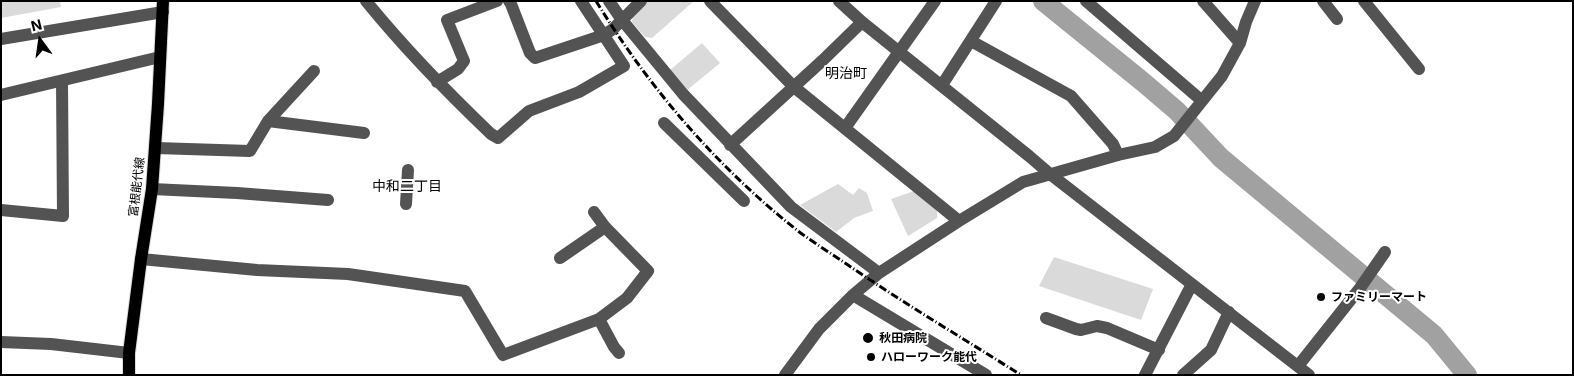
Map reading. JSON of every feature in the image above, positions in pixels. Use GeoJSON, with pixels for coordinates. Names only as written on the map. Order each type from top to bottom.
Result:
{"type":"FeatureCollection","features":[{"type":"Feature","properties":{"kind":"main road","name":"富根能代線"},"geometry":{"type":"LineString","coordinates":[[129,375],[129,352],[156,148],[163,7]]}},
{"type":"Feature","properties":{"kind":"street"},"geometry":{"type":"LineString","coordinates":[[366,1],[437,82],[491,134],[498,138],[529,111],[578,92],[624,66],[581,1]]}},
{"type":"Feature","properties":{"kind":"street"},"geometry":{"type":"LineString","coordinates":[[437,82],[458,69],[464,61],[447,20],[497,1]]}},
{"type":"Feature","properties":{"kind":"street"},"geometry":{"type":"LineString","coordinates":[[509,1],[530,53],[535,58],[604,35],[613,29],[641,1]]}},
{"type":"Feature","properties":{"kind":"street"},"geometry":{"type":"LineString","coordinates":[[609,1],[622,20],[683,94],[791,207],[879,272]]}},
{"type":"Feature","properties":{"kind":"street"},"geometry":{"type":"LineString","coordinates":[[710,1],[794,87],[958,222]]}},
{"type":"Feature","properties":{"kind":"street"},"geometry":{"type":"LineString","coordinates":[[839,1],[862,22],[1050,174],[1309,375]]}},
{"type":"Feature","properties":{"kind":"street"},"geometry":{"type":"LineString","coordinates":[[845,128],[935,1]]}},
{"type":"Feature","properties":{"kind":"street"},"geometry":{"type":"LineString","coordinates":[[942,85],[996,1]]}},
{"type":"Feature","properties":{"kind":"street"},"geometry":{"type":"LineString","coordinates":[[1086,1],[1199,104]]}},
{"type":"Feature","properties":{"kind":"street"},"geometry":{"type":"LineString","coordinates":[[1203,1],[1240,43]]}},
{"type":"Feature","properties":{"kind":"street"},"geometry":{"type":"LineString","coordinates":[[785,375],[819,329],[879,272],[1023,182],[1118,155],[1155,147],[1174,136],[1222,76],[1240,43],[1255,1]]}},
{"type":"Feature","properties":{"kind":"street"},"geometry":{"type":"LineString","coordinates":[[1323,1],[1337,19]]}},
{"type":"Feature","properties":{"kind":"street"},"geometry":{"type":"LineString","coordinates":[[1364,1],[1419,69]]}},
{"type":"Feature","properties":{"kind":"street"},"geometry":{"type":"LineString","coordinates":[[1,39],[163,7]]}},
{"type":"Feature","properties":{"kind":"street"},"geometry":{"type":"LineString","coordinates":[[730,145],[862,22]]}},
{"type":"Feature","properties":{"kind":"street"},"geometry":{"type":"LineString","coordinates":[[971,41],[1071,96],[1113,144],[1118,155]]}},
{"type":"Feature","properties":{"kind":"street"},"geometry":{"type":"LineString","coordinates":[[1,95],[160,57]]}},
{"type":"Feature","properties":{"kind":"street"},"geometry":{"type":"LineString","coordinates":[[156,148],[250,151],[268,121],[314,70]]}},
{"type":"Feature","properties":{"kind":"street"},"geometry":{"type":"LineString","coordinates":[[1,210],[63,216],[62,81]]}},
{"type":"Feature","properties":{"kind":"street"},"geometry":{"type":"LineString","coordinates":[[268,121],[364,133]]}},
{"type":"Feature","properties":{"kind":"street"},"geometry":{"type":"LineString","coordinates":[[664,123],[744,202]]}},
{"type":"Feature","properties":{"kind":"street"},"geometry":{"type":"LineString","coordinates":[[406,204],[408,170]]}},
{"type":"Feature","properties":{"kind":"street"},"geometry":{"type":"LineString","coordinates":[[152,189],[328,200]]}},
{"type":"Feature","properties":{"kind":"street"},"geometry":{"type":"LineString","coordinates":[[141,260],[257,270],[348,274],[464,291],[503,355],[598,319],[627,298],[648,271],[605,228],[594,212]]}},
{"type":"Feature","properties":{"kind":"street"},"geometry":{"type":"LineString","coordinates":[[560,258],[605,228]]}},
{"type":"Feature","properties":{"kind":"street"},"geometry":{"type":"LineString","coordinates":[[1298,366],[1360,288],[1385,252]]}},
{"type":"Feature","properties":{"kind":"street"},"geometry":{"type":"LineString","coordinates":[[1145,375],[1192,284]]}},
{"type":"Feature","properties":{"kind":"street"},"geometry":{"type":"LineString","coordinates":[[853,295],[986,375]]}},
{"type":"Feature","properties":{"kind":"street"},"geometry":{"type":"LineString","coordinates":[[1183,375],[1211,350],[1229,312]]}},
{"type":"Feature","properties":{"kind":"street"},"geometry":{"type":"LineString","coordinates":[[1046,318],[1081,330],[1097,326],[1107,328],[1159,350]]}},
{"type":"Feature","properties":{"kind":"street"},"geometry":{"type":"LineString","coordinates":[[598,319],[619,353]]}},
{"type":"Feature","properties":{"kind":"street"},"geometry":{"type":"LineString","coordinates":[[1,342],[51,344],[129,352]]}},
{"type":"Feature","properties":{"kind":"shaded area"},"geometry":{"type":"Polygon","coordinates":[[[1,1],[60,1],[61,7],[1,18],[1,1]]]}},
{"type":"Feature","properties":{"kind":"shaded area"},"geometry":{"type":"Polygon","coordinates":[[[648,1],[694,1],[652,38],[645,37],[632,22],[633,14],[648,1]]]}},
{"type":"Feature","properties":{"kind":"shaded area"},"geometry":{"type":"Polygon","coordinates":[[[702,43],[720,63],[686,91],[670,70],[702,43]]]}},
{"type":"Feature","properties":{"kind":"shaded area"},"geometry":{"type":"Polygon","coordinates":[[[838,184],[853,195],[859,188],[867,193],[873,211],[854,218],[836,232],[800,205],[838,184]]]}},
{"type":"Feature","properties":{"kind":"shaded area"},"geometry":{"type":"Polygon","coordinates":[[[914,191],[937,211],[937,218],[908,236],[891,199],[914,191]]]}},
{"type":"Feature","properties":{"kind":"shaded area"},"geometry":{"type":"Polygon","coordinates":[[[1054,257],[1153,289],[1141,320],[1039,286],[1054,257]]]}},
{"type":"Feature","properties":{"kind":"waterway"},"geometry":{"type":"LineString","coordinates":[[1043,1],[1177,111],[1221,158],[1434,335],[1467,375]]}},
{"type":"Feature","properties":{"kind":"railway"},"geometry":{"type":"LineString","coordinates":[[596,1],[617,34],[662,96],[713,153],[768,206],[798,231],[869,279],[1021,375]]}},
{"type":"Feature","properties":{"kind":"place","name":"ファミリーマート"},"geometry":{"type":"Point","coordinates":[1321,297]}},
{"type":"Feature","properties":{"kind":"place","name":"秋田病院"},"geometry":{"type":"Point","coordinates":[868,338]}},
{"type":"Feature","properties":{"kind":"place","name":"ハローワーク能代"},"geometry":{"type":"Point","coordinates":[871,357]}},
{"type":"Feature","properties":{"kind":"district","name":"明治町"},"geometry":{"type":"Point","coordinates":[846,74]}},
{"type":"Feature","properties":{"kind":"district","name":"中和二丁目"},"geometry":{"type":"Point","coordinates":[407,187]}}]}
